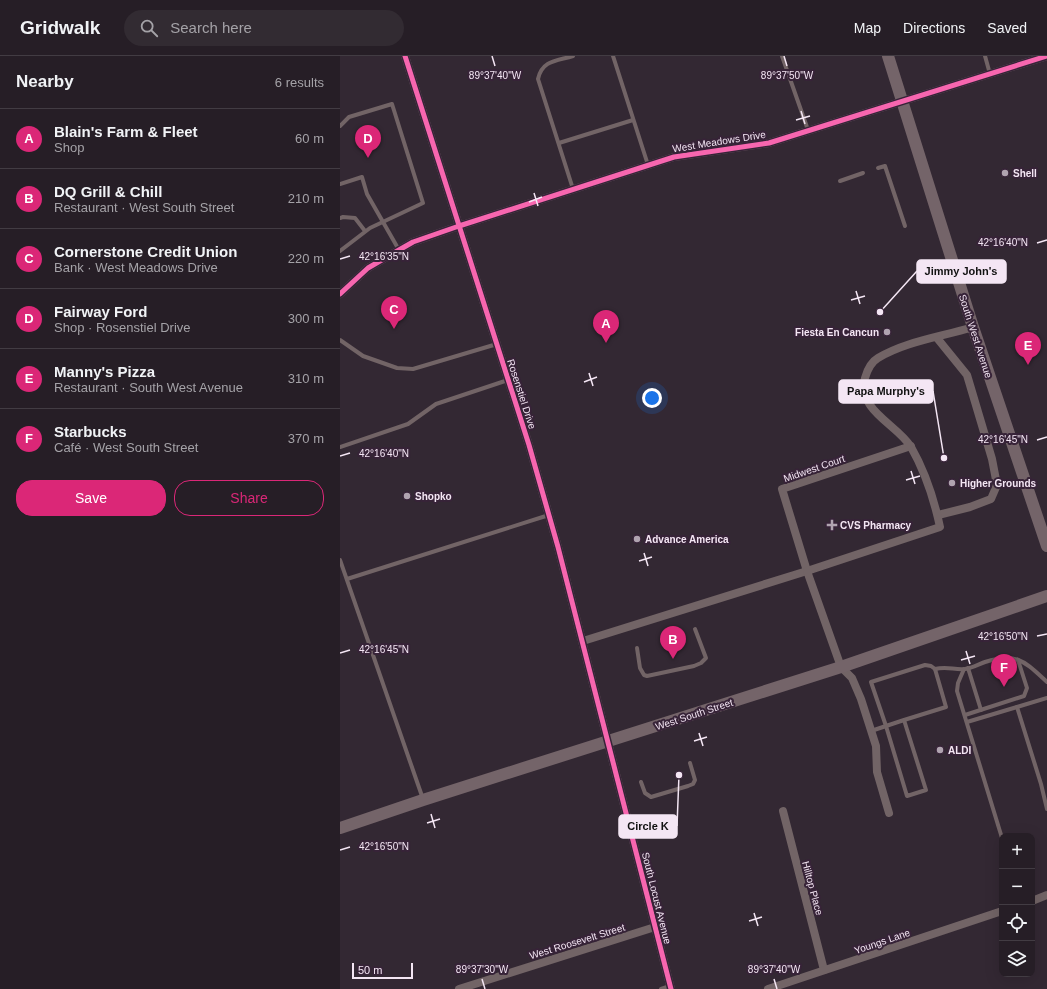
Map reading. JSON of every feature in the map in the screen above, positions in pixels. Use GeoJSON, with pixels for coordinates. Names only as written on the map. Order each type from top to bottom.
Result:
{"type":"FeatureCollection","features":[{"type":"Feature","properties":{"kind":"main road","name":"South West Avenue"},"geometry":{"type":"LineString","coordinates":[[888,56],[973,327],[1047,546]]}},
{"type":"Feature","properties":{"kind":"main road","name":"West South Street"},"geometry":{"type":"LineString","coordinates":[[340,828],[423,800],[841,667],[1047,596]]}},
{"type":"Feature","properties":{"kind":"street","name":"Rosenstiel Drive"},"geometry":{"type":"LineString","coordinates":[[405,56],[497,344],[549,515],[584,641],[609,742]]}},
{"type":"Feature","properties":{"kind":"street","name":"West Meadows Drive"},"geometry":{"type":"LineString","coordinates":[[340,294],[368,268],[413,242],[459,226],[674,157],[769,143],[1047,56]]}},
{"type":"Feature","properties":{"kind":"street"},"geometry":{"type":"LineString","coordinates":[[584,641],[807,571],[940,527],[926,475],[911,446],[871,407],[866,396],[864,384],[867,371],[876,359],[922,340],[937,338],[973,327]]}},
{"type":"Feature","properties":{"kind":"street"},"geometry":{"type":"LineString","coordinates":[[937,338],[967,375],[992,459],[997,486],[991,498],[970,507],[938,516]]}},
{"type":"Feature","properties":{"kind":"street","name":"Midwest Court"},"geometry":{"type":"LineString","coordinates":[[841,667],[807,571],[782,489],[911,446]]}},
{"type":"Feature","properties":{"kind":"street"},"geometry":{"type":"LineString","coordinates":[[841,667],[852,678],[857,688],[877,751],[877,772],[889,813]]}},
{"type":"Feature","properties":{"kind":"street","name":"South Locust Avenue"},"geometry":{"type":"LineString","coordinates":[[609,742],[671,988]]}},
{"type":"Feature","properties":{"kind":"street","name":"Hilltop Place"},"geometry":{"type":"LineString","coordinates":[[783,811],[824,970]]}},
{"type":"Feature","properties":{"kind":"street"},"geometry":{"type":"LineString","coordinates":[[1035,899],[1047,895]]}},
{"type":"Feature","properties":{"kind":"street","name":"Youngs Lane"},"geometry":{"type":"LineString","coordinates":[[768,989],[999,912]]}},
{"type":"Feature","properties":{"kind":"street","name":"West Roosevelt Street"},"geometry":{"type":"LineString","coordinates":[[459,989],[655,927]]}},
{"type":"Feature","properties":{"kind":"lane"},"geometry":{"type":"LineString","coordinates":[[573,56],[544,65],[540,71],[538,79],[574,189]]}},
{"type":"Feature","properties":{"kind":"lane"},"geometry":{"type":"LineString","coordinates":[[613,56],[648,166]]}},
{"type":"Feature","properties":{"kind":"lane"},"geometry":{"type":"LineString","coordinates":[[782,56],[808,130]]}},
{"type":"Feature","properties":{"kind":"lane"},"geometry":{"type":"LineString","coordinates":[[985,56],[990,74]]}},
{"type":"Feature","properties":{"kind":"lane"},"geometry":{"type":"LineString","coordinates":[[340,126],[350,117],[392,104],[423,203],[365,231],[340,251]]}},
{"type":"Feature","properties":{"kind":"lane"},"geometry":{"type":"LineString","coordinates":[[559,143],[633,120]]}},
{"type":"Feature","properties":{"kind":"lane"},"geometry":{"type":"LineString","coordinates":[[878,168],[885,166],[905,226]]}},
{"type":"Feature","properties":{"kind":"lane"},"geometry":{"type":"LineString","coordinates":[[840,181],[863,173]]}},
{"type":"Feature","properties":{"kind":"lane"},"geometry":{"type":"LineString","coordinates":[[340,184],[362,177],[367,194],[399,250]]}},
{"type":"Feature","properties":{"kind":"lane"},"geometry":{"type":"LineString","coordinates":[[340,218],[343,216],[356,218],[365,231]]}},
{"type":"Feature","properties":{"kind":"lane"},"geometry":{"type":"LineString","coordinates":[[340,340],[363,356],[397,368],[413,369],[497,344]]}},
{"type":"Feature","properties":{"kind":"lane"},"geometry":{"type":"LineString","coordinates":[[340,447],[408,424],[436,404],[508,380]]}},
{"type":"Feature","properties":{"kind":"lane"},"geometry":{"type":"LineString","coordinates":[[347,579],[549,515]]}},
{"type":"Feature","properties":{"kind":"lane"},"geometry":{"type":"LineString","coordinates":[[340,560],[423,800]]}},
{"type":"Feature","properties":{"kind":"lane"},"geometry":{"type":"LineString","coordinates":[[637,648],[640,668],[644,675],[647,676],[694,666],[701,663],[706,658],[696,629]]}},
{"type":"Feature","properties":{"kind":"lane"},"geometry":{"type":"LineString","coordinates":[[904,720],[926,790],[907,796],[871,682],[924,665],[931,666],[935,669],[950,667],[966,668],[1001,658],[1010,657],[1018,660],[1047,682]]}},
{"type":"Feature","properties":{"kind":"lane"},"geometry":{"type":"LineString","coordinates":[[964,715],[1025,695],[1027,688],[1018,660]]}},
{"type":"Feature","properties":{"kind":"lane"},"geometry":{"type":"LineString","coordinates":[[966,668],[981,710]]}},
{"type":"Feature","properties":{"kind":"lane"},"geometry":{"type":"LineString","coordinates":[[966,668],[957,688],[1000,833]]}},
{"type":"Feature","properties":{"kind":"lane"},"geometry":{"type":"LineString","coordinates":[[871,731],[946,707],[935,669]]}},
{"type":"Feature","properties":{"kind":"lane"},"geometry":{"type":"LineString","coordinates":[[967,722],[1047,698]]}},
{"type":"Feature","properties":{"kind":"lane"},"geometry":{"type":"LineString","coordinates":[[1017,707],[1042,784],[1047,809]]}},
{"type":"Feature","properties":{"kind":"lane"},"geometry":{"type":"LineString","coordinates":[[641,782],[645,793],[651,796],[688,786],[693,784],[695,780],[690,763]]}},
{"type":"Feature","properties":{"kind":"lane"},"geometry":{"type":"LineString","coordinates":[[661,989],[671,988]]}},
{"type":"Feature","properties":{"kind":"cycle path"},"geometry":{"type":"LineString","coordinates":[[405,56],[529,445],[558,547],[671,989]]}},
{"type":"Feature","properties":{"kind":"cycle path"},"geometry":{"type":"LineString","coordinates":[[340,294],[368,268],[399,250],[413,242],[459,226],[674,157],[769,143],[1047,56]]}},
{"type":"Feature","properties":{"kind":"place","name":"Fairway Ford"},"geometry":{"type":"Point","coordinates":[368,158]}},
{"type":"Feature","properties":{"kind":"place","name":"Shell"},"geometry":{"type":"Point","coordinates":[1005,173]}},
{"type":"Feature","properties":{"kind":"place","name":"Jimmy John's"},"geometry":{"type":"Point","coordinates":[880,312]}},
{"type":"Feature","properties":{"kind":"place","name":"Cornerstone Credit Union"},"geometry":{"type":"Point","coordinates":[394,329]}},
{"type":"Feature","properties":{"kind":"place","name":"Fiesta En Cancun"},"geometry":{"type":"Point","coordinates":[887,332]}},
{"type":"Feature","properties":{"kind":"place","name":"Blain's Farm & Fleet"},"geometry":{"type":"Point","coordinates":[606,343]}},
{"type":"Feature","properties":{"kind":"place","name":"Manny's Pizza"},"geometry":{"type":"Point","coordinates":[1028,365]}},
{"type":"Feature","properties":{"kind":"place","name":"Papa Murphy's"},"geometry":{"type":"Point","coordinates":[944,458]}},
{"type":"Feature","properties":{"kind":"place","name":"Higher Grounds"},"geometry":{"type":"Point","coordinates":[952,483]}},
{"type":"Feature","properties":{"kind":"place","name":"Shopko"},"geometry":{"type":"Point","coordinates":[407,496]}},
{"type":"Feature","properties":{"kind":"place","name":"CVS Pharmacy"},"geometry":{"type":"Point","coordinates":[832,525]}},
{"type":"Feature","properties":{"kind":"place","name":"Advance America"},"geometry":{"type":"Point","coordinates":[637,539]}},
{"type":"Feature","properties":{"kind":"place","name":"DQ Grill & Chill"},"geometry":{"type":"Point","coordinates":[673,659]}},
{"type":"Feature","properties":{"kind":"place","name":"Starbucks"},"geometry":{"type":"Point","coordinates":[1004,687]}},
{"type":"Feature","properties":{"kind":"place","name":"ALDI"},"geometry":{"type":"Point","coordinates":[940,750]}},
{"type":"Feature","properties":{"kind":"place","name":"Circle K"},"geometry":{"type":"Point","coordinates":[679,775]}}]}
